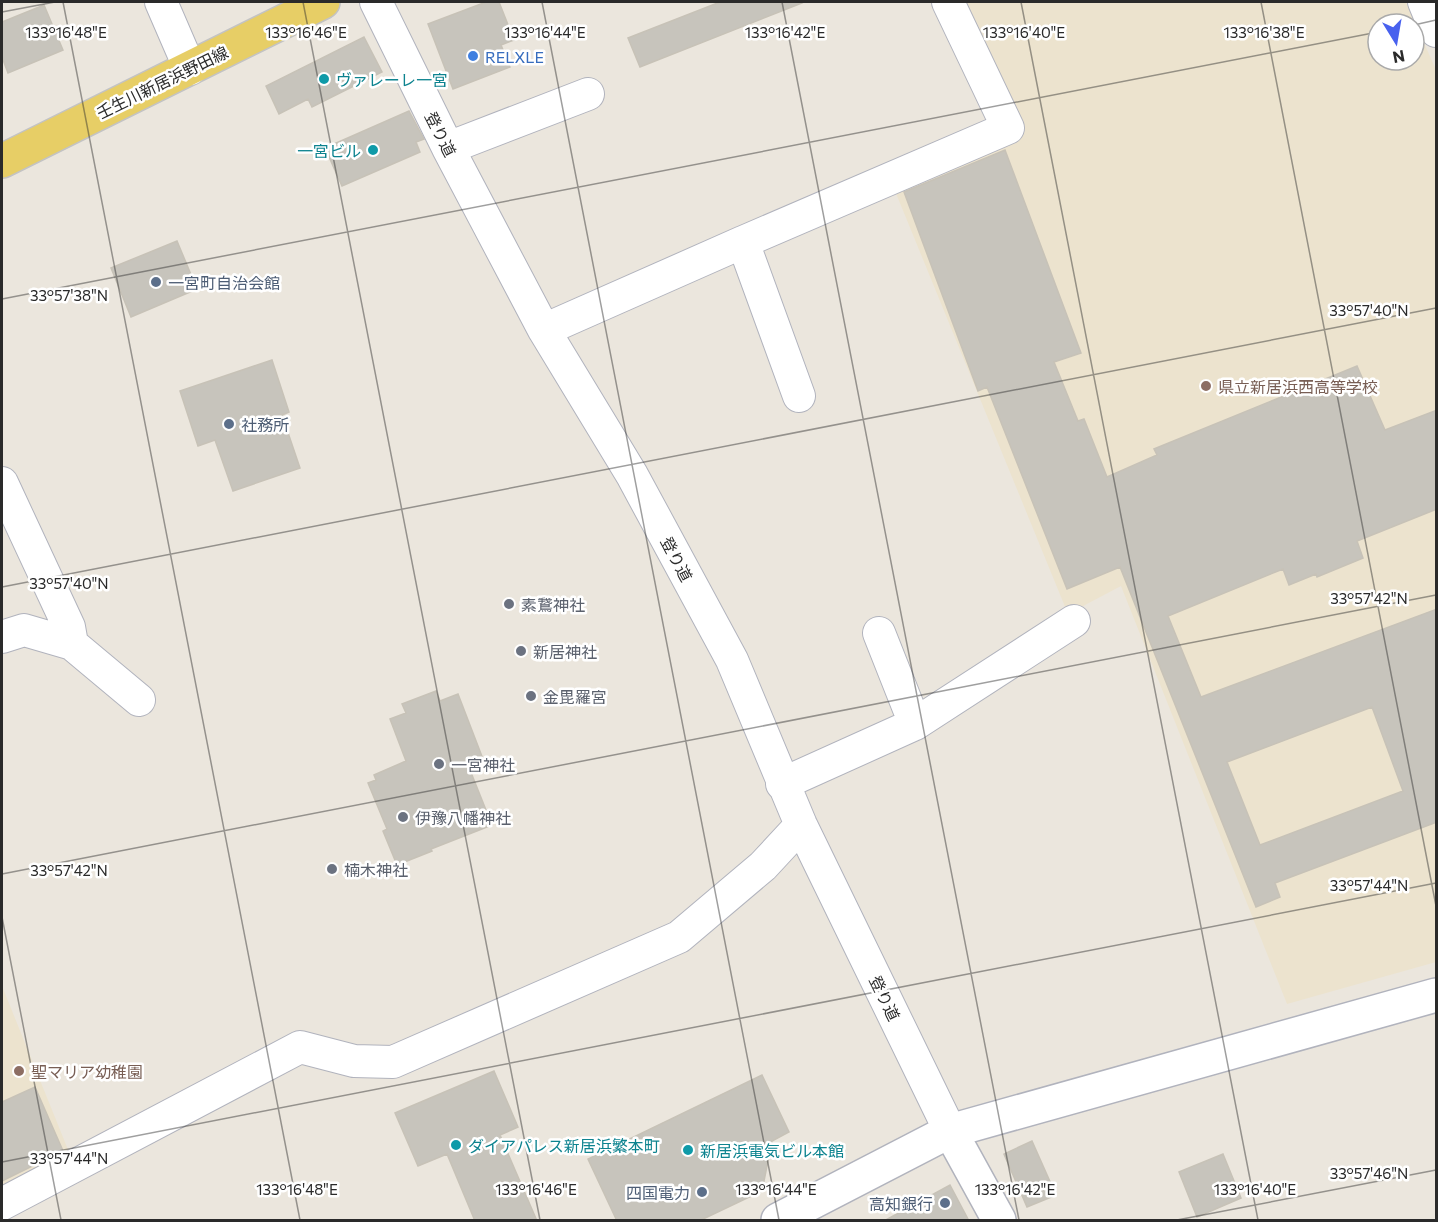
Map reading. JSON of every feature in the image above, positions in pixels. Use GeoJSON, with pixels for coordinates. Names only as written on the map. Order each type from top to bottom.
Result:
{"type":"FeatureCollection","features":[{"type":"Feature","properties":{"kind":"main road","name":"壬生川新居浜野田線"},"geometry":{"type":"LineString","coordinates":[[2,161],[322,2]]}},
{"type":"Feature","properties":{"kind":"street"},"geometry":{"type":"LineString","coordinates":[[161,2],[190,69]]}},
{"type":"Feature","properties":{"kind":"street","name":"登り道"},"geometry":{"type":"LineString","coordinates":[[376,2],[448,148],[544,330],[632,475],[732,660],[782,784],[950,1131]]}},
{"type":"Feature","properties":{"kind":"street"},"geometry":{"type":"LineString","coordinates":[[544,330],[1008,128],[948,2]]}},
{"type":"Feature","properties":{"kind":"street"},"geometry":{"type":"LineString","coordinates":[[1424,2],[1437,31]]}},
{"type":"Feature","properties":{"kind":"street"},"geometry":{"type":"LineString","coordinates":[[448,148],[588,94]]}},
{"type":"Feature","properties":{"kind":"street"},"geometry":{"type":"LineString","coordinates":[[743,242],[799,396]]}},
{"type":"Feature","properties":{"kind":"street"},"geometry":{"type":"LineString","coordinates":[[2,483],[69,627],[72,644]]}},
{"type":"Feature","properties":{"kind":"street"},"geometry":{"type":"LineString","coordinates":[[782,784],[915,724],[1074,621]]}},
{"type":"Feature","properties":{"kind":"street"},"geometry":{"type":"LineString","coordinates":[[2,637],[24,630],[72,644],[139,700]]}},
{"type":"Feature","properties":{"kind":"street"},"geometry":{"type":"LineString","coordinates":[[879,633],[915,724]]}},
{"type":"Feature","properties":{"kind":"street"},"geometry":{"type":"LineString","coordinates":[[2,1204],[300,1047],[354,1061],[393,1062],[679,937],[763,866],[801,825]]}},
{"type":"Feature","properties":{"kind":"street"},"geometry":{"type":"LineString","coordinates":[[778,1221],[950,1131],[1435,997]]}},
{"type":"Feature","properties":{"kind":"street"},"geometry":{"type":"LineString","coordinates":[[950,1131],[999,1221]]}},
{"type":"Feature","properties":{"kind":"shaded area","name":"県立新居浜西高等学校"},"geometry":{"type":"Polygon","coordinates":[[[964,2],[1406,2],[1410,12],[1366,12],[1366,72],[1426,72],[1426,47],[1436,70],[1436,962],[1287,1004],[1121,586],[1068,614],[893,186],[1017,140],[1022,120],[964,2]]]}},
{"type":"Feature","properties":{"kind":"shaded area","name":"聖マリア幼稚園"},"geometry":{"type":"Polygon","coordinates":[[[2,986],[71,1157],[2,1192],[2,986]]]}},
{"type":"Feature","properties":{"kind":"building","name":"RELXLE"},"geometry":{"type":"Polygon","coordinates":[[[486,2],[499,2],[514,40],[501,45],[510,67],[453,89],[428,24],[486,2]]]}},
{"type":"Feature","properties":{"kind":"building"},"geometry":{"type":"Polygon","coordinates":[[[720,2],[802,3],[640,67],[628,38],[720,2]]]}},
{"type":"Feature","properties":{"kind":"building"},"geometry":{"type":"Polygon","coordinates":[[[44,5],[63,50],[8,73],[2,57],[2,22],[44,5]]]}},
{"type":"Feature","properties":{"kind":"building","name":"ヴァレーレ一宮"},"geometry":{"type":"Polygon","coordinates":[[[364,37],[382,72],[312,107],[308,99],[279,114],[266,86],[364,37]]]}},
{"type":"Feature","properties":{"kind":"building","name":"一宮ビル"},"geometry":{"type":"Polygon","coordinates":[[[409,111],[424,139],[416,142],[420,152],[342,186],[325,148],[409,111]]]}},
{"type":"Feature","properties":{"kind":"building"},"geometry":{"type":"Polygon","coordinates":[[[1005,150],[1081,353],[1054,362],[1078,421],[1084,419],[1107,477],[1157,455],[1154,449],[1357,366],[1385,430],[1437,410],[1437,509],[1357,541],[1363,558],[1317,577],[1316,574],[1289,585],[1283,569],[1168,616],[1201,697],[1437,609],[1437,822],[1275,883],[1280,897],[1256,907],[1120,567],[1067,589],[987,387],[978,391],[904,192],[1005,150]],[[1372,707],[1227,762],[1260,845],[1403,791],[1372,707]]]}},
{"type":"Feature","properties":{"kind":"building","name":"一宮町自治会館"},"geometry":{"type":"Polygon","coordinates":[[[177,241],[197,289],[131,317],[111,268],[177,241]]]}},
{"type":"Feature","properties":{"kind":"building","name":"社務所"},"geometry":{"type":"Polygon","coordinates":[[[272,360],[289,412],[282,415],[300,468],[233,491],[215,440],[198,446],[180,391],[272,360]]]}},
{"type":"Feature","properties":{"kind":"building"},"geometry":{"type":"Polygon","coordinates":[[[436,691],[440,701],[458,694],[483,759],[468,765],[492,825],[397,865],[383,831],[387,829],[368,783],[376,780],[374,775],[406,761],[390,719],[406,713],[402,704],[436,691]]]}},
{"type":"Feature","properties":{"kind":"building","name":"ダイアパレス新居浜繁本町"},"geometry":{"type":"Polygon","coordinates":[[[494,1071],[518,1127],[500,1135],[537,1221],[475,1221],[447,1154],[418,1166],[395,1113],[494,1071]]]}},
{"type":"Feature","properties":{"kind":"building","name":"新居浜電気ビル本館"},"geometry":{"type":"Polygon","coordinates":[[[762,1075],[789,1132],[772,1141],[762,1191],[699,1221],[617,1221],[588,1159],[762,1075]]]}},
{"type":"Feature","properties":{"kind":"building"},"geometry":{"type":"Polygon","coordinates":[[[35,1087],[63,1151],[2,1181],[2,1102],[35,1087]]]}},
{"type":"Feature","properties":{"kind":"building"},"geometry":{"type":"Polygon","coordinates":[[[1032,1141],[1056,1195],[1027,1207],[1004,1154],[1032,1141]]]}},
{"type":"Feature","properties":{"kind":"building"},"geometry":{"type":"Polygon","coordinates":[[[1223,1154],[1241,1198],[1197,1217],[1179,1172],[1223,1154]]]}},
{"type":"Feature","properties":{"kind":"building","name":"高知銀行"},"geometry":{"type":"Polygon","coordinates":[[[950,1185],[969,1221],[884,1221],[950,1185]]]}},
{"type":"Feature","properties":{"kind":"place","name":"RELXLE"},"geometry":{"type":"Point","coordinates":[473,56]}},
{"type":"Feature","properties":{"kind":"place","name":"ヴァレーレ一宮"},"geometry":{"type":"Point","coordinates":[324,79]}},
{"type":"Feature","properties":{"kind":"place","name":"一宮ビル"},"geometry":{"type":"Point","coordinates":[373,150]}},
{"type":"Feature","properties":{"kind":"place","name":"一宮町自治会館"},"geometry":{"type":"Point","coordinates":[156,282]}},
{"type":"Feature","properties":{"kind":"place","name":"県立新居浜西高等学校"},"geometry":{"type":"Point","coordinates":[1206,386]}},
{"type":"Feature","properties":{"kind":"place","name":"社務所"},"geometry":{"type":"Point","coordinates":[229,424]}},
{"type":"Feature","properties":{"kind":"place","name":"素鵞神社"},"geometry":{"type":"Point","coordinates":[509,604]}},
{"type":"Feature","properties":{"kind":"place","name":"新居神社"},"geometry":{"type":"Point","coordinates":[521,651]}},
{"type":"Feature","properties":{"kind":"place","name":"金毘羅宮"},"geometry":{"type":"Point","coordinates":[531,696]}},
{"type":"Feature","properties":{"kind":"place","name":"一宮神社"},"geometry":{"type":"Point","coordinates":[439,764]}},
{"type":"Feature","properties":{"kind":"place","name":"伊豫八幡神社"},"geometry":{"type":"Point","coordinates":[403,817]}},
{"type":"Feature","properties":{"kind":"place","name":"楠木神社"},"geometry":{"type":"Point","coordinates":[332,869]}},
{"type":"Feature","properties":{"kind":"place","name":"聖マリア幼稚園"},"geometry":{"type":"Point","coordinates":[19,1071]}},
{"type":"Feature","properties":{"kind":"place","name":"ダイアパレス新居浜繁本町"},"geometry":{"type":"Point","coordinates":[456,1145]}},
{"type":"Feature","properties":{"kind":"place","name":"新居浜電気ビル本館"},"geometry":{"type":"Point","coordinates":[688,1150]}},
{"type":"Feature","properties":{"kind":"place","name":"四国電力"},"geometry":{"type":"Point","coordinates":[702,1192]}},
{"type":"Feature","properties":{"kind":"place","name":"高知銀行"},"geometry":{"type":"Point","coordinates":[945,1203]}}]}
